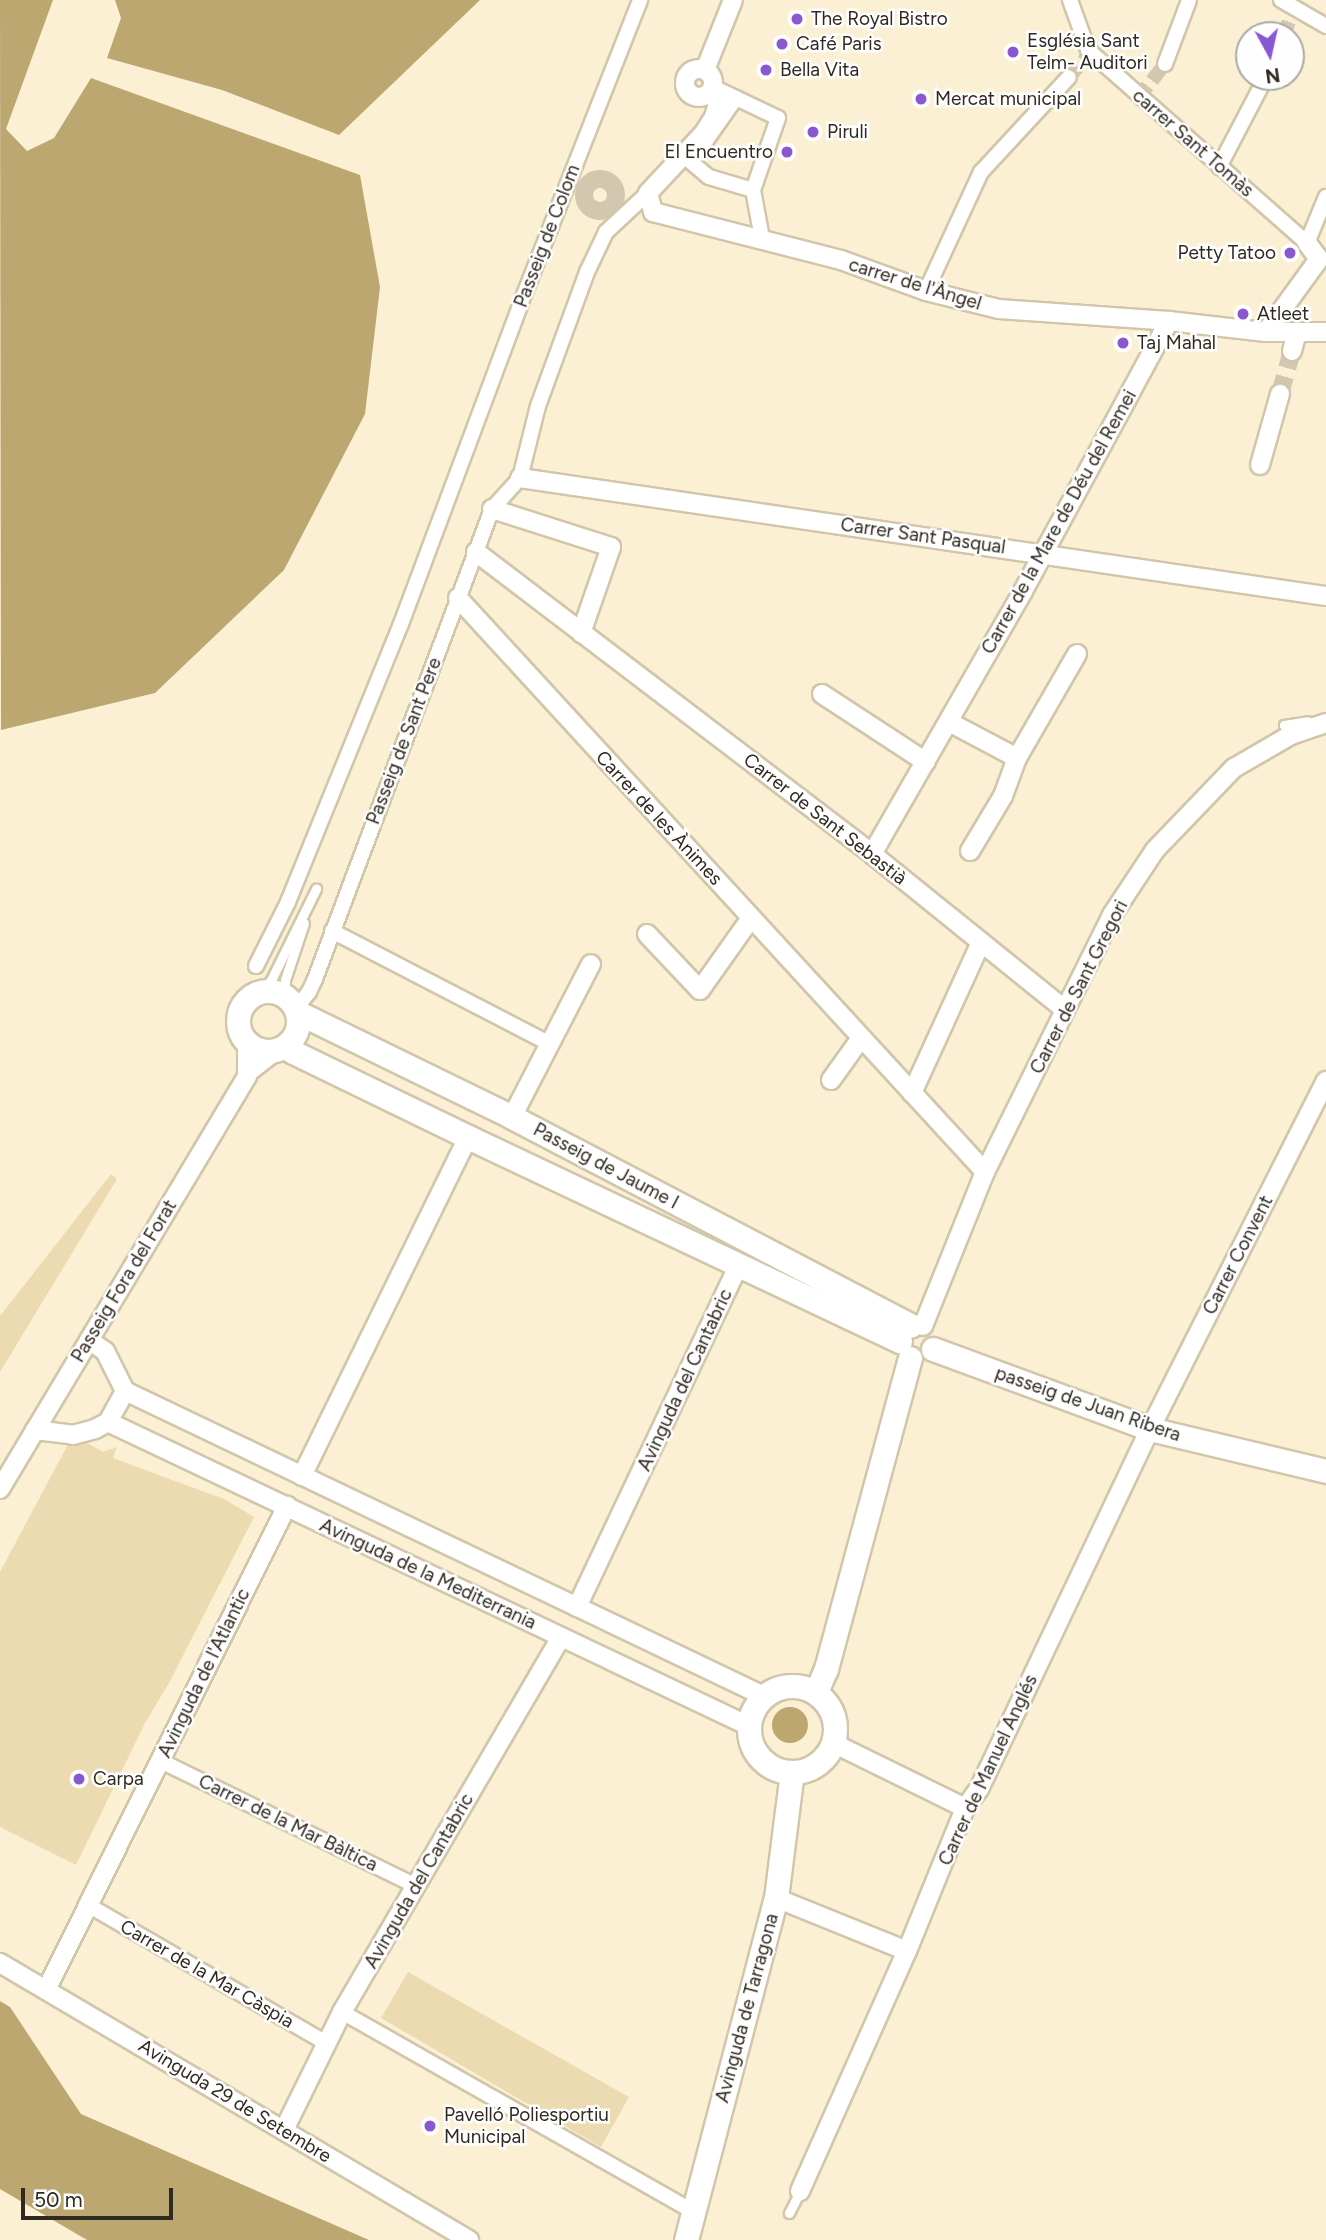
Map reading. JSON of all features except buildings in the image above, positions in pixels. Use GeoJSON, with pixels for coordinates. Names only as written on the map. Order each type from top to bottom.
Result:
{"type":"FeatureCollection","features":[{"type":"Feature","properties":{"kind":"street","name":"Passeig de Colom"},"geometry":{"type":"LineString","coordinates":[[256,966],[288,902],[401,624],[640,0]]}},
{"type":"Feature","properties":{"kind":"street"},"geometry":{"type":"LineString","coordinates":[[705,70],[733,0]]}},
{"type":"Feature","properties":{"kind":"street","name":"carrer Sant Tomàs"},"geometry":{"type":"LineString","coordinates":[[1070,0],[1088,56],[1307,243]]}},
{"type":"Feature","properties":{"kind":"street"},"geometry":{"type":"LineString","coordinates":[[1166,64],[1189,0]]}},
{"type":"Feature","properties":{"kind":"street"},"geometry":{"type":"LineString","coordinates":[[1291,2],[1326,26]]}},
{"type":"Feature","properties":{"kind":"street"},"geometry":{"type":"LineString","coordinates":[[705,70],[689,73],[685,87],[689,93],[699,97],[712,89]]}},
{"type":"Feature","properties":{"kind":"street"},"geometry":{"type":"LineString","coordinates":[[520,478],[538,406],[587,272],[606,232],[648,193],[704,133],[714,117],[718,103],[712,89],[713,79],[705,70]]}},
{"type":"Feature","properties":{"kind":"street"},"geometry":{"type":"LineString","coordinates":[[926,291],[981,172],[1069,77]]}},
{"type":"Feature","properties":{"kind":"street"},"geometry":{"type":"LineString","coordinates":[[712,89],[778,118],[752,190],[762,238]]}},
{"type":"Feature","properties":{"kind":"street"},"geometry":{"type":"LineString","coordinates":[[1219,167],[1259,91]]}},
{"type":"Feature","properties":{"kind":"street"},"geometry":{"type":"LineString","coordinates":[[736,98],[691,162],[709,177],[752,190]]}},
{"type":"Feature","properties":{"kind":"street","name":"carrer de l'Àngel"},"geometry":{"type":"LineString","coordinates":[[648,193],[653,212],[841,260],[926,291],[999,309],[1169,321],[1266,332],[1326,332]]}},
{"type":"Feature","properties":{"kind":"street"},"geometry":{"type":"LineString","coordinates":[[1266,332],[1319,259],[1307,243],[1326,197]]}},
{"type":"Feature","properties":{"kind":"street","name":"Carrer de la Mare de Déu del Remei"},"geometry":{"type":"LineString","coordinates":[[872,854],[949,722],[1169,321]]}},
{"type":"Feature","properties":{"kind":"street"},"geometry":{"type":"LineString","coordinates":[[1292,351],[1297,332]]}},
{"type":"Feature","properties":{"kind":"street"},"geometry":{"type":"LineString","coordinates":[[1260,465],[1280,394]]}},
{"type":"Feature","properties":{"kind":"street","name":"Passeig de Sant Pere"},"geometry":{"type":"LineString","coordinates":[[297,1002],[332,931],[492,509],[520,478]]}},
{"type":"Feature","properties":{"kind":"street","name":"Carrer Sant Pasqual"},"geometry":{"type":"LineString","coordinates":[[520,478],[1326,596]]}},
{"type":"Feature","properties":{"kind":"street"},"geometry":{"type":"LineString","coordinates":[[492,509],[611,547],[581,633]]}},
{"type":"Feature","properties":{"kind":"street","name":"Carrer de Sant Sebastià"},"geometry":{"type":"LineString","coordinates":[[476,552],[872,854],[1065,1010]]}},
{"type":"Feature","properties":{"kind":"street","name":"Carrer de les Ànimes"},"geometry":{"type":"LineString","coordinates":[[458,598],[985,1172]]}},
{"type":"Feature","properties":{"kind":"street"},"geometry":{"type":"LineString","coordinates":[[970,851],[1003,796],[1017,758],[1077,654]]}},
{"type":"Feature","properties":{"kind":"street"},"geometry":{"type":"LineString","coordinates":[[822,694],[926,762]]}},
{"type":"Feature","properties":{"kind":"street"},"geometry":{"type":"LineString","coordinates":[[949,722],[1017,758]]}},
{"type":"Feature","properties":{"kind":"street","name":"Carrer de Sant Gregori"},"geometry":{"type":"LineString","coordinates":[[911,1338],[985,1172],[1112,915],[1155,850],[1234,768],[1287,730],[1326,723]]}},
{"type":"Feature","properties":{"kind":"street"},"geometry":{"type":"LineString","coordinates":[[647,934],[700,990],[751,918]]}},
{"type":"Feature","properties":{"kind":"street"},"geometry":{"type":"LineString","coordinates":[[332,931],[548,1043]]}},
{"type":"Feature","properties":{"kind":"street"},"geometry":{"type":"LineString","coordinates":[[912,1093],[981,942]]}},
{"type":"Feature","properties":{"kind":"street"},"geometry":{"type":"LineString","coordinates":[[512,1117],[591,964]]}},
{"type":"Feature","properties":{"kind":"street"},"geometry":{"type":"LineString","coordinates":[[247,1043],[258,1050],[281,1048],[296,1033],[297,1002],[275,992],[260,992],[251,996],[240,1012],[238,1025],[247,1043],[247,1073]]}},
{"type":"Feature","properties":{"kind":"street","name":"Passeig de Jaume I"},"geometry":{"type":"LineString","coordinates":[[297,1002],[512,1117],[911,1338]]}},
{"type":"Feature","properties":{"kind":"street"},"geometry":{"type":"LineString","coordinates":[[831,1080],[861,1038]]}},
{"type":"Feature","properties":{"kind":"street","name":"Passeig de Jaume I"},"geometry":{"type":"LineString","coordinates":[[281,1048],[738,1266],[911,1338]]}},
{"type":"Feature","properties":{"kind":"street","name":"Passeig Fora del Forat"},"geometry":{"type":"LineString","coordinates":[[0,1489],[247,1073],[281,1048]]}},
{"type":"Feature","properties":{"kind":"street","name":"Carrer Convent"},"geometry":{"type":"LineString","coordinates":[[1150,1429],[1326,1081]]}},
{"type":"Feature","properties":{"kind":"street"},"geometry":{"type":"LineString","coordinates":[[302,1476],[468,1137]]}},
{"type":"Feature","properties":{"kind":"street","name":"Avinguda del Cantabric"},"geometry":{"type":"LineString","coordinates":[[577,1607],[738,1266]]}},
{"type":"Feature","properties":{"kind":"street"},"geometry":{"type":"LineString","coordinates":[[816,1692],[826,1669],[911,1338]]}},
{"type":"Feature","properties":{"kind":"street","name":"passeig de Juan Ribera"},"geometry":{"type":"LineString","coordinates":[[911,1338],[925,1357],[933,1349],[1150,1429],[1326,1471]]}},
{"type":"Feature","properties":{"kind":"street"},"geometry":{"type":"LineString","coordinates":[[35,1430],[73,1435],[108,1422],[125,1391],[105,1351],[89,1340]]}},
{"type":"Feature","properties":{"kind":"street","name":"Avinguda de la Mediterrania"},"geometry":{"type":"LineString","coordinates":[[125,1391],[764,1696]]}},
{"type":"Feature","properties":{"kind":"street","name":"Avinguda de la Mediterrania"},"geometry":{"type":"LineString","coordinates":[[108,1422],[749,1726]]}},
{"type":"Feature","properties":{"kind":"street","name":"Carrer de Manuel Anglés"},"geometry":{"type":"LineString","coordinates":[[800,2191],[907,1951],[965,1808],[979,1789],[1150,1429]]}},
{"type":"Feature","properties":{"kind":"street","name":"Avinguda de l'Atlantic"},"geometry":{"type":"LineString","coordinates":[[46,1990],[287,1506]]}},
{"type":"Feature","properties":{"kind":"street","name":"Avinguda del Cantabric"},"geometry":{"type":"LineString","coordinates":[[284,2130],[342,2012],[561,1636]]}},
{"type":"Feature","properties":{"kind":"street"},"geometry":{"type":"LineString","coordinates":[[795,1685],[816,1692],[833,1715],[833,1743],[817,1764],[792,1772],[778,1770],[761,1758],[750,1740],[749,1726],[756,1704],[764,1696],[784,1686],[795,1685]]}},
{"type":"Feature","properties":{"kind":"street"},"geometry":{"type":"LineString","coordinates":[[833,1743],[965,1808]]}},
{"type":"Feature","properties":{"kind":"street","name":"Carrer de la Mar Bàltica"},"geometry":{"type":"LineString","coordinates":[[161,1761],[416,1885]]}},
{"type":"Feature","properties":{"kind":"street","name":"Avinguda de Tarragona"},"geometry":{"type":"LineString","coordinates":[[686,2240],[776,1899],[792,1772]]}},
{"type":"Feature","properties":{"kind":"street"},"geometry":{"type":"LineString","coordinates":[[776,1899],[907,1951]]}},
{"type":"Feature","properties":{"kind":"street","name":"Carrer de la Mar Càspia"},"geometry":{"type":"LineString","coordinates":[[88,1905],[327,2043]]}},
{"type":"Feature","properties":{"kind":"street","name":"Avinguda 29 de Setembre"},"geometry":{"type":"LineString","coordinates":[[0,1963],[468,2240]]}},
{"type":"Feature","properties":{"kind":"street"},"geometry":{"type":"LineString","coordinates":[[342,2012],[694,2211]]}},
{"type":"Feature","properties":{"kind":"lane"},"geometry":{"type":"LineString","coordinates":[[1287,730],[1326,716]]}},
{"type":"Feature","properties":{"kind":"lane"},"geometry":{"type":"LineString","coordinates":[[260,992],[271,980],[316,889],[285,980],[297,1002]]}},
{"type":"Feature","properties":{"kind":"lane"},"geometry":{"type":"LineString","coordinates":[[789,2213],[800,2191]]}},
{"type":"Feature","properties":{"kind":"shaded area"},"geometry":{"type":"Polygon","coordinates":[[[0,0],[53,0],[6,129],[27,151],[54,138],[91,78],[360,175],[380,287],[365,414],[284,570],[155,693],[1,730],[0,0]]]}},
{"type":"Feature","properties":{"kind":"shaded area"},"geometry":{"type":"Polygon","coordinates":[[[115,0],[480,0],[339,135],[222,90],[107,58],[121,18],[115,0]]]}},
{"type":"Feature","properties":{"kind":"shaded area"},"geometry":{"type":"Polygon","coordinates":[[[111,1174],[117,1179],[0,1372],[0,1316],[111,1174]]]}},
{"type":"Feature","properties":{"kind":"shaded area"},"geometry":{"type":"Polygon","coordinates":[[[73,1435],[103,1452],[117,1447],[113,1458],[224,1499],[254,1517],[169,1683],[145,1723],[76,1865],[0,1827],[0,1572],[73,1435]]]}},
{"type":"Feature","properties":{"kind":"shaded area"},"geometry":{"type":"Polygon","coordinates":[[[790,1707],[802,1713],[808,1725],[802,1737],[790,1743],[778,1737],[772,1725],[778,1713],[790,1707]]]}},
{"type":"Feature","properties":{"kind":"shaded area"},"geometry":{"type":"Polygon","coordinates":[[[408,1972],[629,2097],[601,2147],[381,2018],[408,1972]]]}},
{"type":"Feature","properties":{"kind":"shaded area"},"geometry":{"type":"Polygon","coordinates":[[[0,2001],[10,2007],[81,2114],[369,2240],[87,2240],[0,2189],[0,2001]]]}},
{"type":"Feature","properties":{"kind":"tunnel"},"geometry":{"type":"LineString","coordinates":[[1289,21],[1294,7]]}},
{"type":"Feature","properties":{"kind":"tunnel"},"geometry":{"type":"LineString","coordinates":[[1069,77],[1085,59]]}},
{"type":"Feature","properties":{"kind":"tunnel"},"geometry":{"type":"LineString","coordinates":[[1139,97],[1165,64]]}},
{"type":"Feature","properties":{"kind":"tunnel"},"geometry":{"type":"LineString","coordinates":[[600,179],[611,184],[616,195],[611,206],[600,211],[589,206],[584,195],[589,184],[600,179]]}},
{"type":"Feature","properties":{"kind":"tunnel"},"geometry":{"type":"LineString","coordinates":[[1280,394],[1292,351]]}},
{"type":"Feature","properties":{"kind":"place","name":"The Royal Bistro"},"geometry":{"type":"Point","coordinates":[797,19]}},
{"type":"Feature","properties":{"kind":"place","name":"Café Paris"},"geometry":{"type":"Point","coordinates":[782,44]}},
{"type":"Feature","properties":{"kind":"place","name":"Església Sant Telm- Auditori"},"geometry":{"type":"Point","coordinates":[1013,52]}},
{"type":"Feature","properties":{"kind":"place","name":"Bella Vita"},"geometry":{"type":"Point","coordinates":[766,70]}},
{"type":"Feature","properties":{"kind":"place","name":"Mercat municipal"},"geometry":{"type":"Point","coordinates":[921,99]}},
{"type":"Feature","properties":{"kind":"place","name":"Piruli"},"geometry":{"type":"Point","coordinates":[813,132]}},
{"type":"Feature","properties":{"kind":"place","name":"El Encuentro"},"geometry":{"type":"Point","coordinates":[787,152]}},
{"type":"Feature","properties":{"kind":"place","name":"Petty Tatoo"},"geometry":{"type":"Point","coordinates":[1290,253]}},
{"type":"Feature","properties":{"kind":"place","name":"Atleet"},"geometry":{"type":"Point","coordinates":[1243,314]}},
{"type":"Feature","properties":{"kind":"place","name":"Taj Mahal"},"geometry":{"type":"Point","coordinates":[1123,343]}},
{"type":"Feature","properties":{"kind":"place","name":"Carpa"},"geometry":{"type":"Point","coordinates":[79,1779]}},
{"type":"Feature","properties":{"kind":"place","name":"Pavelló Poliesportiu Municipal"},"geometry":{"type":"Point","coordinates":[430,2126]}}]}
